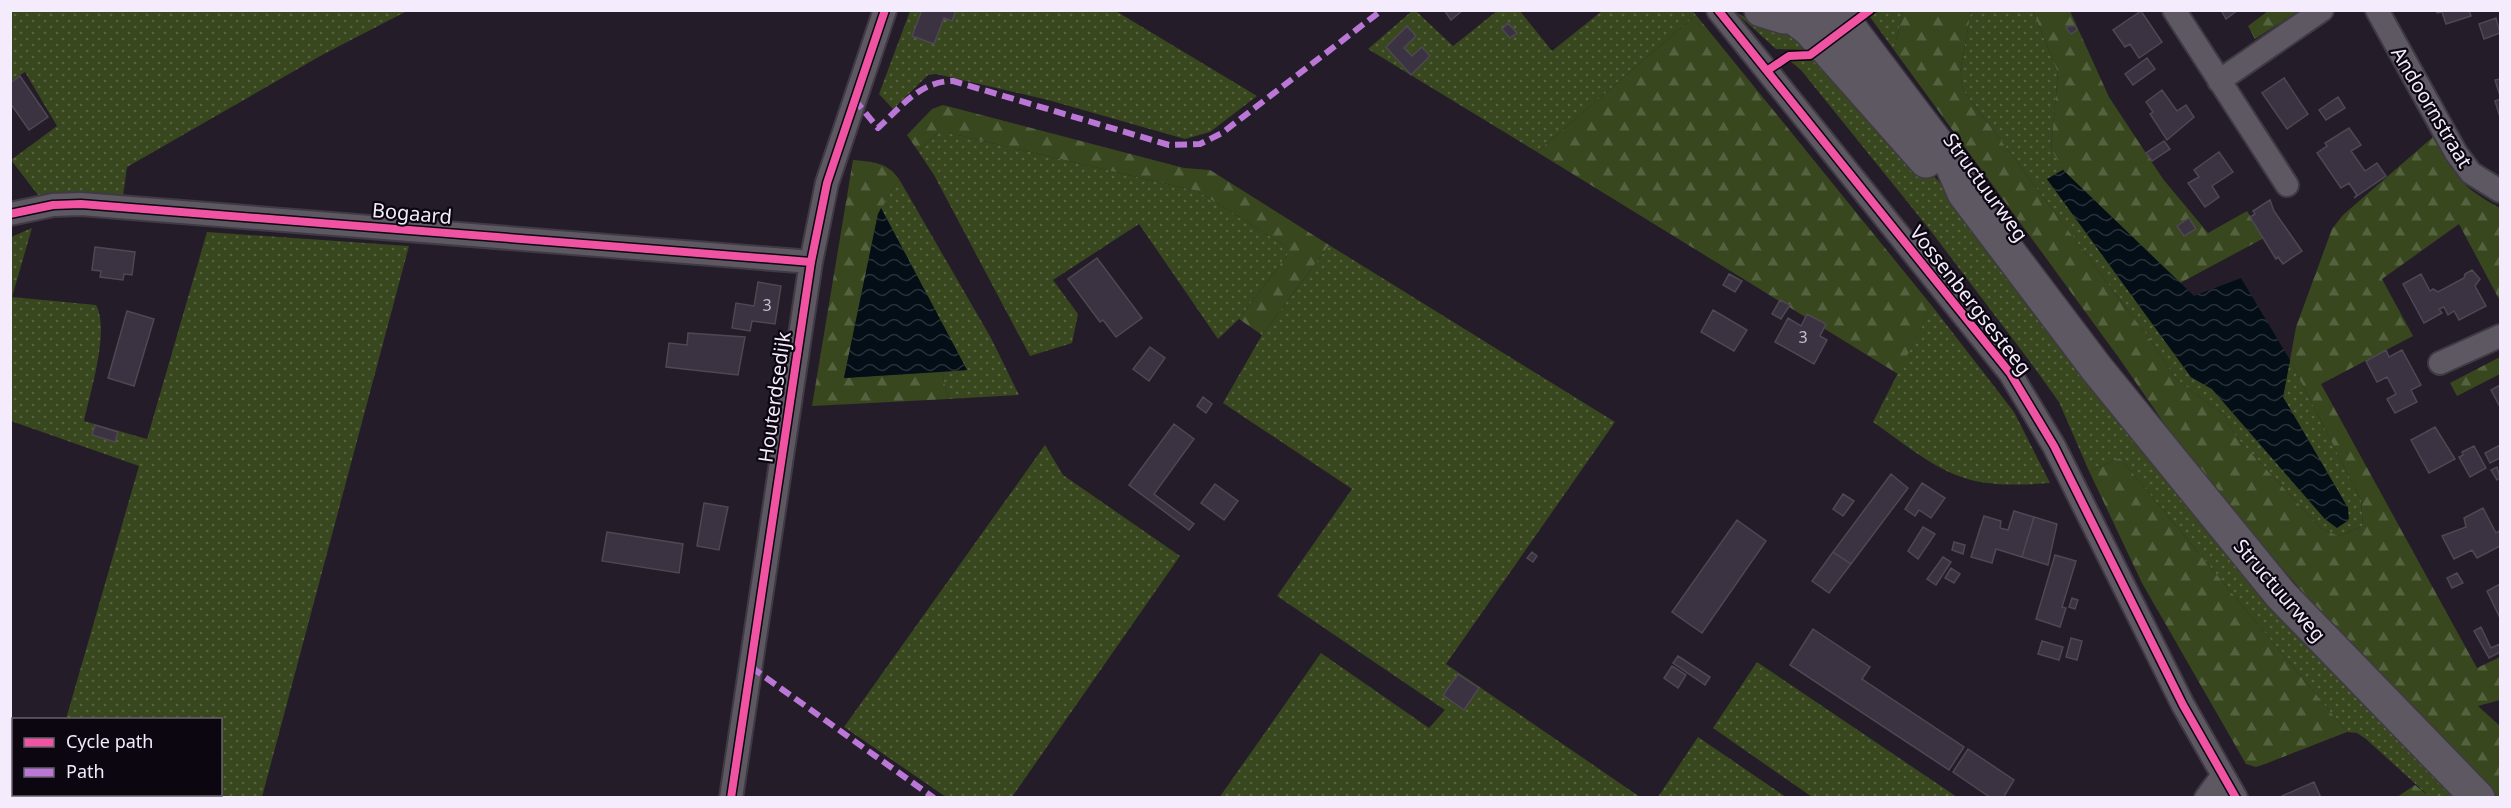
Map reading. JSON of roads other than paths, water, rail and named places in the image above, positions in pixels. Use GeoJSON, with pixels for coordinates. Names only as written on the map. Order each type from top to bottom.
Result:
{"type":"FeatureCollection","features":[{"type":"Feature","properties":{"kind":"main road"},"geometry":{"type":"LineString","coordinates":[[1761,10],[1774,15],[1803,14]]}},
{"type":"Feature","properties":{"kind":"main road","name":"Structuurweg"},"geometry":{"type":"LineString","coordinates":[[1836,10],[1950,161],[1964,193],[2097,369],[2281,595],[2478,798]]}},
{"type":"Feature","properties":{"kind":"main road","name":"Structuurweg"},"geometry":{"type":"LineString","coordinates":[[1861,10],[1890,56],[2083,320],[2097,369]]}},
{"type":"Feature","properties":{"kind":"main road","name":"Structuurweg"},"geometry":{"type":"LineString","coordinates":[[1803,14],[1809,29],[1936,173],[1964,193]]}},
{"type":"Feature","properties":{"kind":"street","name":"Houterdsedijk"},"geometry":{"type":"LineString","coordinates":[[731,798],[811,262],[827,183],[885,10]]}},
{"type":"Feature","properties":{"kind":"street","name":"Vossenbergsesteeg"},"geometry":{"type":"LineString","coordinates":[[1718,10],[2010,373],[2054,446],[2183,705],[2236,798]]}},
{"type":"Feature","properties":{"kind":"street"},"geometry":{"type":"LineString","coordinates":[[2174,10],[2287,184]]}},
{"type":"Feature","properties":{"kind":"street"},"geometry":{"type":"LineString","coordinates":[[2219,81],[2322,10]]}},
{"type":"Feature","properties":{"kind":"street","name":"Andoornstraat"},"geometry":{"type":"LineString","coordinates":[[2377,10],[2456,153],[2471,173],[2500,191]]}},
{"type":"Feature","properties":{"kind":"street","name":"Bogaard"},"geometry":{"type":"LineString","coordinates":[[10,214],[53,205],[81,204],[811,262]]}},
{"type":"Feature","properties":{"kind":"street"},"geometry":{"type":"LineString","coordinates":[[2440,363],[2500,336]]}},
{"type":"Feature","properties":{"kind":"street"},"geometry":{"type":"LineString","coordinates":[[2206,798],[2223,775]]}},
{"type":"Feature","properties":{"kind":"water"},"geometry":{"type":"Polygon","coordinates":[[[2063,170],[2194,296],[2241,278],[2290,360],[2283,397],[2348,508],[2349,520],[2337,528],[2325,519],[2212,389],[2191,377],[2047,179],[2063,170]]]}},
{"type":"Feature","properties":{"kind":"water"},"geometry":{"type":"Polygon","coordinates":[[[881,208],[967,370],[844,378],[881,208]]]}}]}
